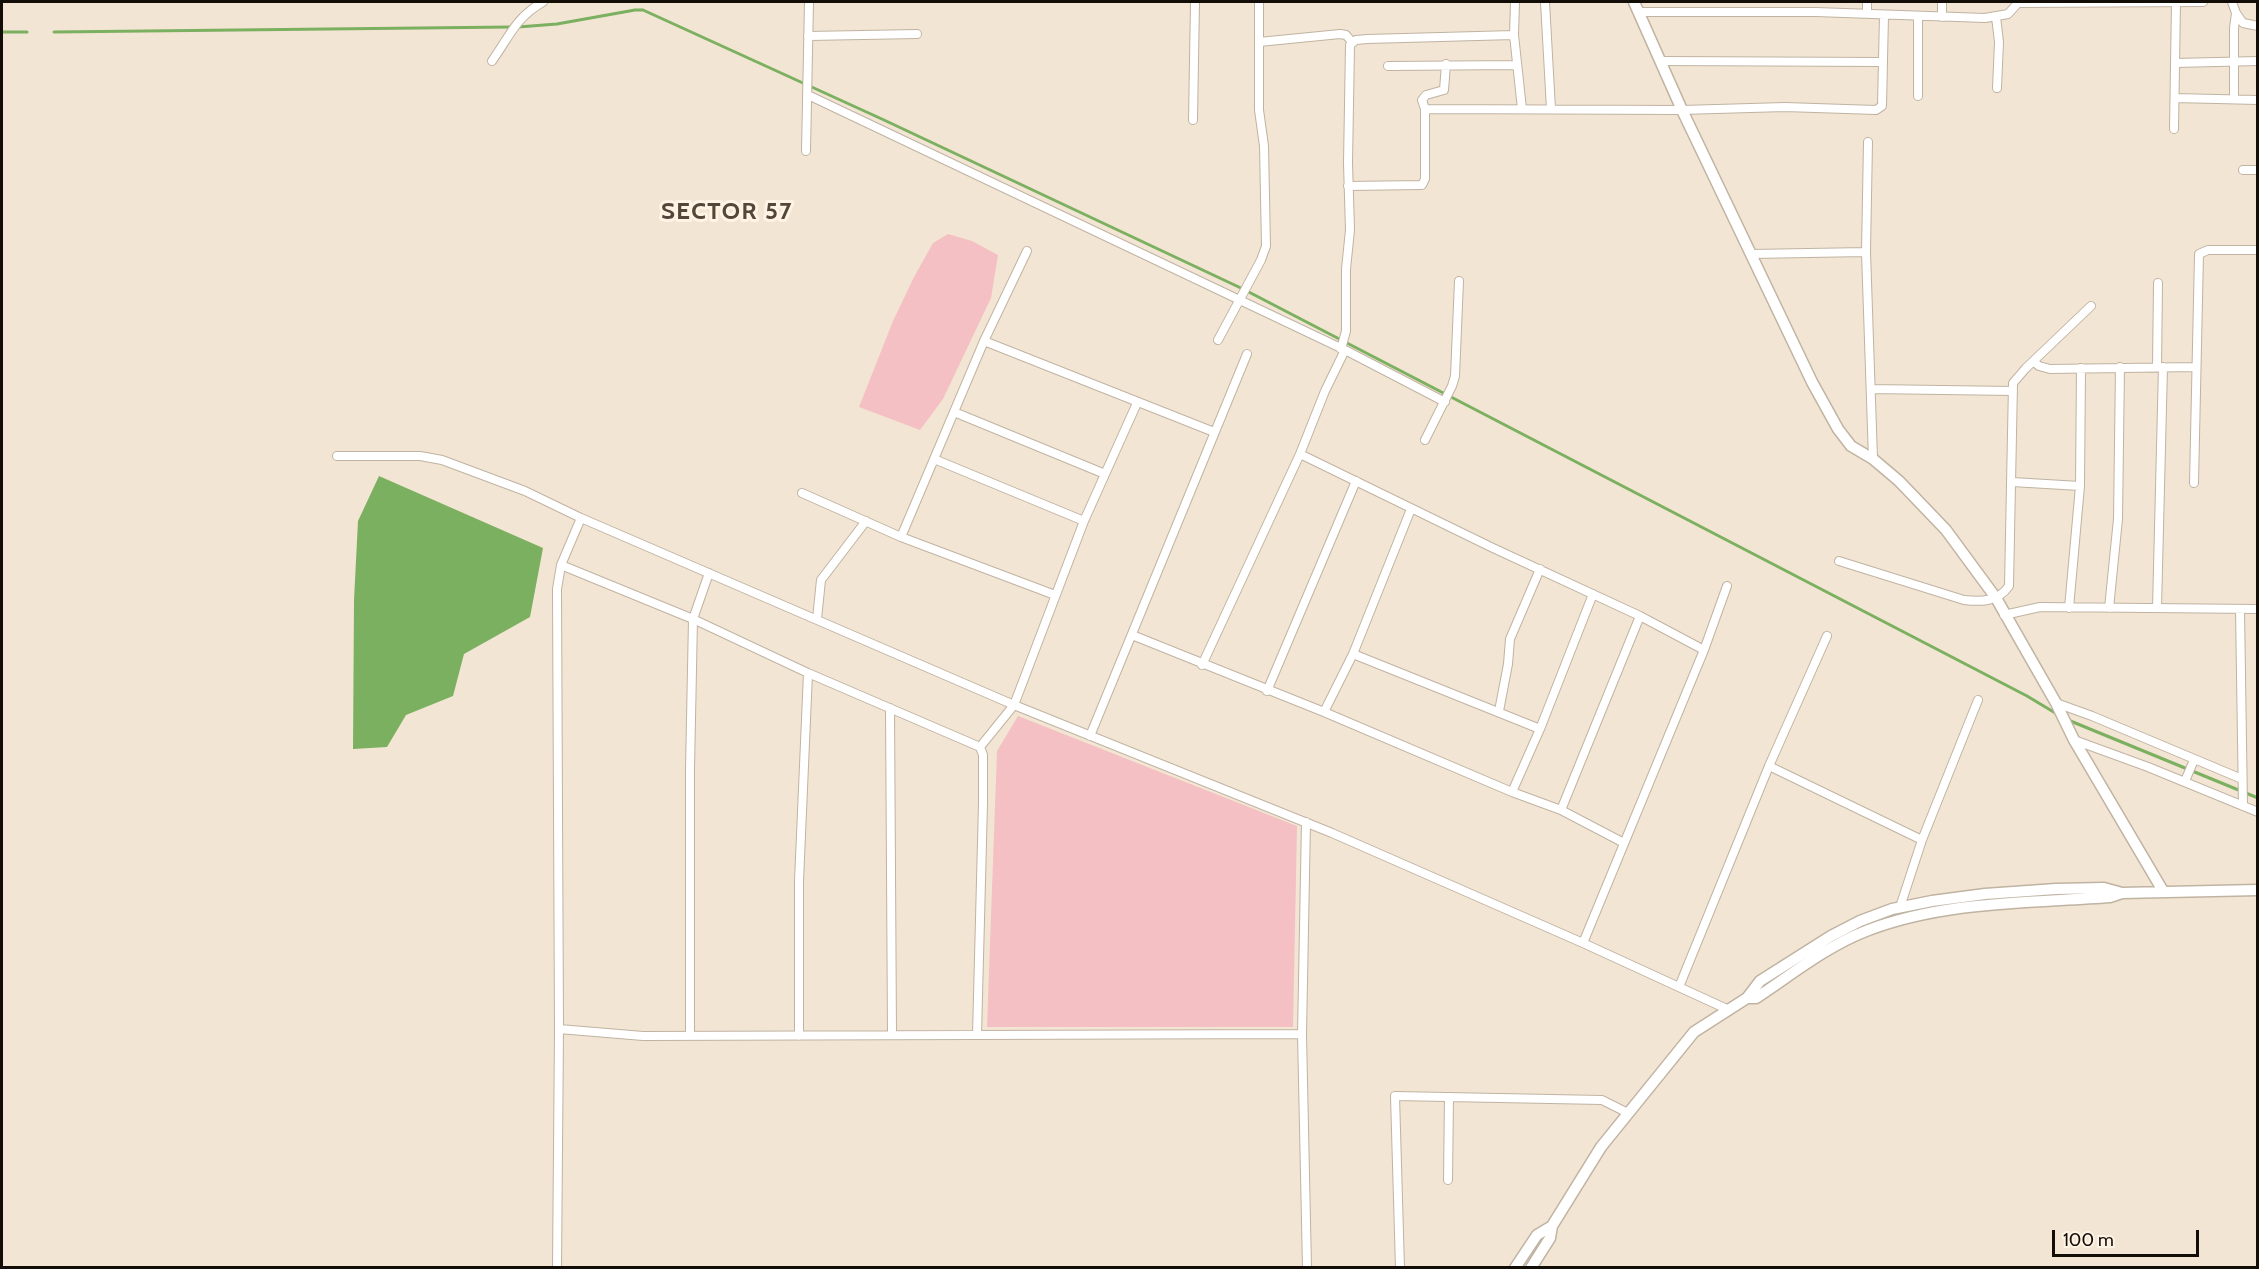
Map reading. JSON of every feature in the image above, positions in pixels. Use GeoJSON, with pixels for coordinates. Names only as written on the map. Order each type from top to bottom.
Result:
{"type":"FeatureCollection","features":[{"type":"Feature","properties":{"kind":"street"},"geometry":{"type":"LineString","coordinates":[[807,151],[809,2]]}},
{"type":"Feature","properties":{"kind":"street"},"geometry":{"type":"LineString","coordinates":[[1193,120],[1195,2]]}},
{"type":"Feature","properties":{"kind":"street"},"geometry":{"type":"LineString","coordinates":[[1218,340],[1264,253],[1266,237],[1264,146],[1260,110],[1259,2]]}},
{"type":"Feature","properties":{"kind":"street"},"geometry":{"type":"LineString","coordinates":[[1515,2],[1514,35],[1522,109]]}},
{"type":"Feature","properties":{"kind":"street"},"geometry":{"type":"LineString","coordinates":[[1545,2],[1551,109]]}},
{"type":"Feature","properties":{"kind":"street"},"geometry":{"type":"LineString","coordinates":[[1634,2],[1682,110],[1812,382],[1838,429],[1851,446],[1872,459],[1899,481],[1946,530],[1996,598],[2059,708],[2074,740],[2163,891]]}},
{"type":"Feature","properties":{"kind":"street"},"geometry":{"type":"LineString","coordinates":[[1867,14],[1868,2]]}},
{"type":"Feature","properties":{"kind":"street"},"geometry":{"type":"LineString","coordinates":[[1942,2],[1942,16]]}},
{"type":"Feature","properties":{"kind":"street"},"geometry":{"type":"LineString","coordinates":[[1639,12],[1996,17],[2008,14],[2018,2],[2203,2]]}},
{"type":"Feature","properties":{"kind":"street"},"geometry":{"type":"LineString","coordinates":[[2174,129],[2176,2]]}},
{"type":"Feature","properties":{"kind":"street"},"geometry":{"type":"LineString","coordinates":[[2232,2],[2236,13],[2246,25],[2258,26]]}},
{"type":"Feature","properties":{"kind":"street"},"geometry":{"type":"LineString","coordinates":[[492,61],[517,21],[538,3]]}},
{"type":"Feature","properties":{"kind":"street"},"geometry":{"type":"LineString","coordinates":[[2234,99],[2236,13]]}},
{"type":"Feature","properties":{"kind":"street"},"geometry":{"type":"LineString","coordinates":[[1425,109],[1682,110],[1785,107],[1876,111],[1882,106],[1884,15]]}},
{"type":"Feature","properties":{"kind":"street"},"geometry":{"type":"LineString","coordinates":[[1918,16],[1918,96]]}},
{"type":"Feature","properties":{"kind":"street"},"geometry":{"type":"LineString","coordinates":[[1996,17],[1999,42],[1997,88]]}},
{"type":"Feature","properties":{"kind":"street"},"geometry":{"type":"LineString","coordinates":[[808,36],[917,34]]}},
{"type":"Feature","properties":{"kind":"street"},"geometry":{"type":"LineString","coordinates":[[1202,665],[1300,454],[1344,345],[1350,230],[1348,58],[1352,42],[1347,35],[1340,34],[1259,42]]}},
{"type":"Feature","properties":{"kind":"street"},"geometry":{"type":"LineString","coordinates":[[1352,42],[1367,39],[1514,35]]}},
{"type":"Feature","properties":{"kind":"street"},"geometry":{"type":"LineString","coordinates":[[1660,61],[1883,62]]}},
{"type":"Feature","properties":{"kind":"street"},"geometry":{"type":"LineString","coordinates":[[2175,63],[2258,61]]}},
{"type":"Feature","properties":{"kind":"street"},"geometry":{"type":"LineString","coordinates":[[1348,186],[1422,185],[1425,179],[1425,109],[1422,100],[1424,96],[1444,90],[1446,64]]}},
{"type":"Feature","properties":{"kind":"street"},"geometry":{"type":"LineString","coordinates":[[1388,66],[1517,65]]}},
{"type":"Feature","properties":{"kind":"street"},"geometry":{"type":"LineString","coordinates":[[808,92],[1344,345],[1445,400]]}},
{"type":"Feature","properties":{"kind":"street"},"geometry":{"type":"LineString","coordinates":[[2175,98],[2258,100]]}},
{"type":"Feature","properties":{"kind":"street"},"geometry":{"type":"LineString","coordinates":[[1868,142],[1866,252],[1872,459]]}},
{"type":"Feature","properties":{"kind":"street"},"geometry":{"type":"LineString","coordinates":[[2243,170],[2258,170]]}},
{"type":"Feature","properties":{"kind":"street"},"geometry":{"type":"LineString","coordinates":[[2194,483],[2199,254],[2208,250],[2258,250]]}},
{"type":"Feature","properties":{"kind":"street"},"geometry":{"type":"LineString","coordinates":[[901,537],[984,341],[1027,252]]}},
{"type":"Feature","properties":{"kind":"street"},"geometry":{"type":"LineString","coordinates":[[1751,254],[1866,252]]}},
{"type":"Feature","properties":{"kind":"street"},"geometry":{"type":"LineString","coordinates":[[1425,440],[1452,386],[1457,360],[1459,280]]}},
{"type":"Feature","properties":{"kind":"street"},"geometry":{"type":"LineString","coordinates":[[2157,608],[2160,367],[2158,283]]}},
{"type":"Feature","properties":{"kind":"street"},"geometry":{"type":"LineString","coordinates":[[1839,561],[1964,600],[1981,602],[2004,593],[2009,586],[2015,380],[2091,306]]}},
{"type":"Feature","properties":{"kind":"street"},"geometry":{"type":"LineString","coordinates":[[984,341],[1214,432]]}},
{"type":"Feature","properties":{"kind":"street"},"geometry":{"type":"LineString","coordinates":[[1090,736],[1247,354]]}},
{"type":"Feature","properties":{"kind":"street"},"geometry":{"type":"LineString","coordinates":[[2034,362],[2044,368],[2195,367]]}},
{"type":"Feature","properties":{"kind":"street"},"geometry":{"type":"LineString","coordinates":[[2109,608],[2118,519],[2121,367]]}},
{"type":"Feature","properties":{"kind":"street"},"geometry":{"type":"LineString","coordinates":[[2069,608],[2079,486],[2081,368]]}},
{"type":"Feature","properties":{"kind":"street"},"geometry":{"type":"LineString","coordinates":[[1871,389],[2013,391]]}},
{"type":"Feature","properties":{"kind":"street"},"geometry":{"type":"LineString","coordinates":[[980,747],[1014,705],[1084,521],[1137,403]]}},
{"type":"Feature","properties":{"kind":"street"},"geometry":{"type":"LineString","coordinates":[[954,412],[1105,474]]}},
{"type":"Feature","properties":{"kind":"street"},"geometry":{"type":"LineString","coordinates":[[1300,454],[1411,509],[1640,616],[1704,650]]}},
{"type":"Feature","properties":{"kind":"street"},"geometry":{"type":"LineString","coordinates":[[337,456],[420,456],[442,460],[525,491],[581,518],[1014,705],[1306,822],[1583,943],[1729,1010]]}},
{"type":"Feature","properties":{"kind":"street"},"geometry":{"type":"LineString","coordinates":[[934,459],[1084,521]]}},
{"type":"Feature","properties":{"kind":"street"},"geometry":{"type":"LineString","coordinates":[[1267,691],[1356,481]]}},
{"type":"Feature","properties":{"kind":"street"},"geometry":{"type":"LineString","coordinates":[[2012,482],[2079,486]]}},
{"type":"Feature","properties":{"kind":"street"},"geometry":{"type":"LineString","coordinates":[[802,493],[901,537],[1055,594]]}},
{"type":"Feature","properties":{"kind":"street"},"geometry":{"type":"LineString","coordinates":[[1324,712],[1353,654],[1411,509]]}},
{"type":"Feature","properties":{"kind":"street"},"geometry":{"type":"LineString","coordinates":[[556,1268],[559,1029],[556,589],[561,565],[581,518]]}},
{"type":"Feature","properties":{"kind":"street"},"geometry":{"type":"LineString","coordinates":[[817,619],[821,580],[866,521]]}},
{"type":"Feature","properties":{"kind":"street"},"geometry":{"type":"LineString","coordinates":[[561,565],[693,619],[808,673],[980,747],[983,755],[983,802],[977,1035]]}},
{"type":"Feature","properties":{"kind":"street"},"geometry":{"type":"LineString","coordinates":[[1499,711],[1510,639],[1540,569]]}},
{"type":"Feature","properties":{"kind":"street"},"geometry":{"type":"LineString","coordinates":[[690,1036],[690,769],[693,619],[709,573]]}},
{"type":"Feature","properties":{"kind":"street"},"geometry":{"type":"LineString","coordinates":[[1583,943],[1704,650],[1727,586]]}},
{"type":"Feature","properties":{"kind":"street"},"geometry":{"type":"LineString","coordinates":[[1512,792],[1540,729],[1593,594]]}},
{"type":"Feature","properties":{"kind":"street"},"geometry":{"type":"LineString","coordinates":[[2004,615],[2040,608],[2258,609]]}},
{"type":"Feature","properties":{"kind":"street"},"geometry":{"type":"LineString","coordinates":[[2240,609],[2242,792]]}},
{"type":"Feature","properties":{"kind":"street"},"geometry":{"type":"LineString","coordinates":[[1561,810],[1640,616]]}},
{"type":"Feature","properties":{"kind":"street"},"geometry":{"type":"LineString","coordinates":[[1132,635],[1324,712],[1512,792],[1561,810],[1624,843]]}},
{"type":"Feature","properties":{"kind":"street"},"geometry":{"type":"LineString","coordinates":[[1679,987],[1769,766],[1827,636]]}},
{"type":"Feature","properties":{"kind":"street"},"geometry":{"type":"LineString","coordinates":[[1353,654],[1540,729]]}},
{"type":"Feature","properties":{"kind":"street"},"geometry":{"type":"LineString","coordinates":[[799,1036],[800,880],[808,673]]}},
{"type":"Feature","properties":{"kind":"street"},"geometry":{"type":"LineString","coordinates":[[1900,907],[1922,840],[1978,700]]}},
{"type":"Feature","properties":{"kind":"street"},"geometry":{"type":"LineString","coordinates":[[890,708],[891,1035]]}},
{"type":"Feature","properties":{"kind":"street"},"geometry":{"type":"LineString","coordinates":[[2059,708],[2092,716],[2193,763],[2242,792],[2258,812]]}},
{"type":"Feature","properties":{"kind":"street"},"geometry":{"type":"LineString","coordinates":[[2074,740],[2186,779],[2242,792]]}},
{"type":"Feature","properties":{"kind":"street"},"geometry":{"type":"LineString","coordinates":[[2186,779],[2193,763]]}},
{"type":"Feature","properties":{"kind":"street"},"geometry":{"type":"LineString","coordinates":[[1769,766],[1922,840]]}},
{"type":"Feature","properties":{"kind":"street"},"geometry":{"type":"LineString","coordinates":[[1306,822],[1302,1034],[1307,1268]]}},
{"type":"Feature","properties":{"kind":"street"},"geometry":{"type":"LineString","coordinates":[[1531,1268],[1550,1238],[1552,1226],[1601,1147],[1694,1032],[1748,998],[1760,981],[1821,942],[1860,921],[1900,907],[1985,894],[2056,889],[2104,888],[2122,893]]}},
{"type":"Feature","properties":{"kind":"street"},"geometry":{"type":"LineString","coordinates":[[1748,998],[1756,998],[1831,949],[1865,931],[1951,908],[2110,897],[2122,893],[2258,890]]}},
{"type":"Feature","properties":{"kind":"street"},"geometry":{"type":"LineString","coordinates":[[559,1029],[643,1036],[1302,1034]]}},
{"type":"Feature","properties":{"kind":"street"},"geometry":{"type":"LineString","coordinates":[[1400,1268],[1395,1096],[1602,1100],[1628,1113]]}},
{"type":"Feature","properties":{"kind":"street"},"geometry":{"type":"LineString","coordinates":[[1448,1180],[1449,1097]]}},
{"type":"Feature","properties":{"kind":"street"},"geometry":{"type":"LineString","coordinates":[[1515,1268],[1537,1235],[1552,1226]]}},
{"type":"Feature","properties":{"kind":"shaded area"},"geometry":{"type":"Polygon","coordinates":[[[948,234],[972,241],[998,255],[991,298],[943,399],[920,430],[859,407],[893,321],[914,277],[933,243],[948,234]]]}},
{"type":"Feature","properties":{"kind":"shaded area"},"geometry":{"type":"Polygon","coordinates":[[[379,476],[543,548],[530,617],[464,654],[453,696],[406,715],[387,747],[353,749],[354,600],[358,521],[379,476]]]}},
{"type":"Feature","properties":{"kind":"shaded area"},"geometry":{"type":"Polygon","coordinates":[[[1018,716],[1297,826],[1293,1027],[987,1027],[997,751],[1018,716]]]}},
{"type":"Feature","properties":{"kind":"waterway"},"geometry":{"type":"LineString","coordinates":[[518,27],[557,24],[643,10],[884,120],[1243,289],[2027,696],[2057,714]]}},
{"type":"Feature","properties":{"kind":"waterway"},"geometry":{"type":"LineString","coordinates":[[54,32],[511,27]]}},
{"type":"Feature","properties":{"kind":"waterway"},"geometry":{"type":"LineString","coordinates":[[2,32],[27,32]]}},
{"type":"Feature","properties":{"kind":"waterway"},"geometry":{"type":"LineString","coordinates":[[2068,720],[2258,798]]}},
{"type":"Feature","properties":{"kind":"district","name":"SECTOR 57"},"geometry":{"type":"Point","coordinates":[727,212]}}]}
